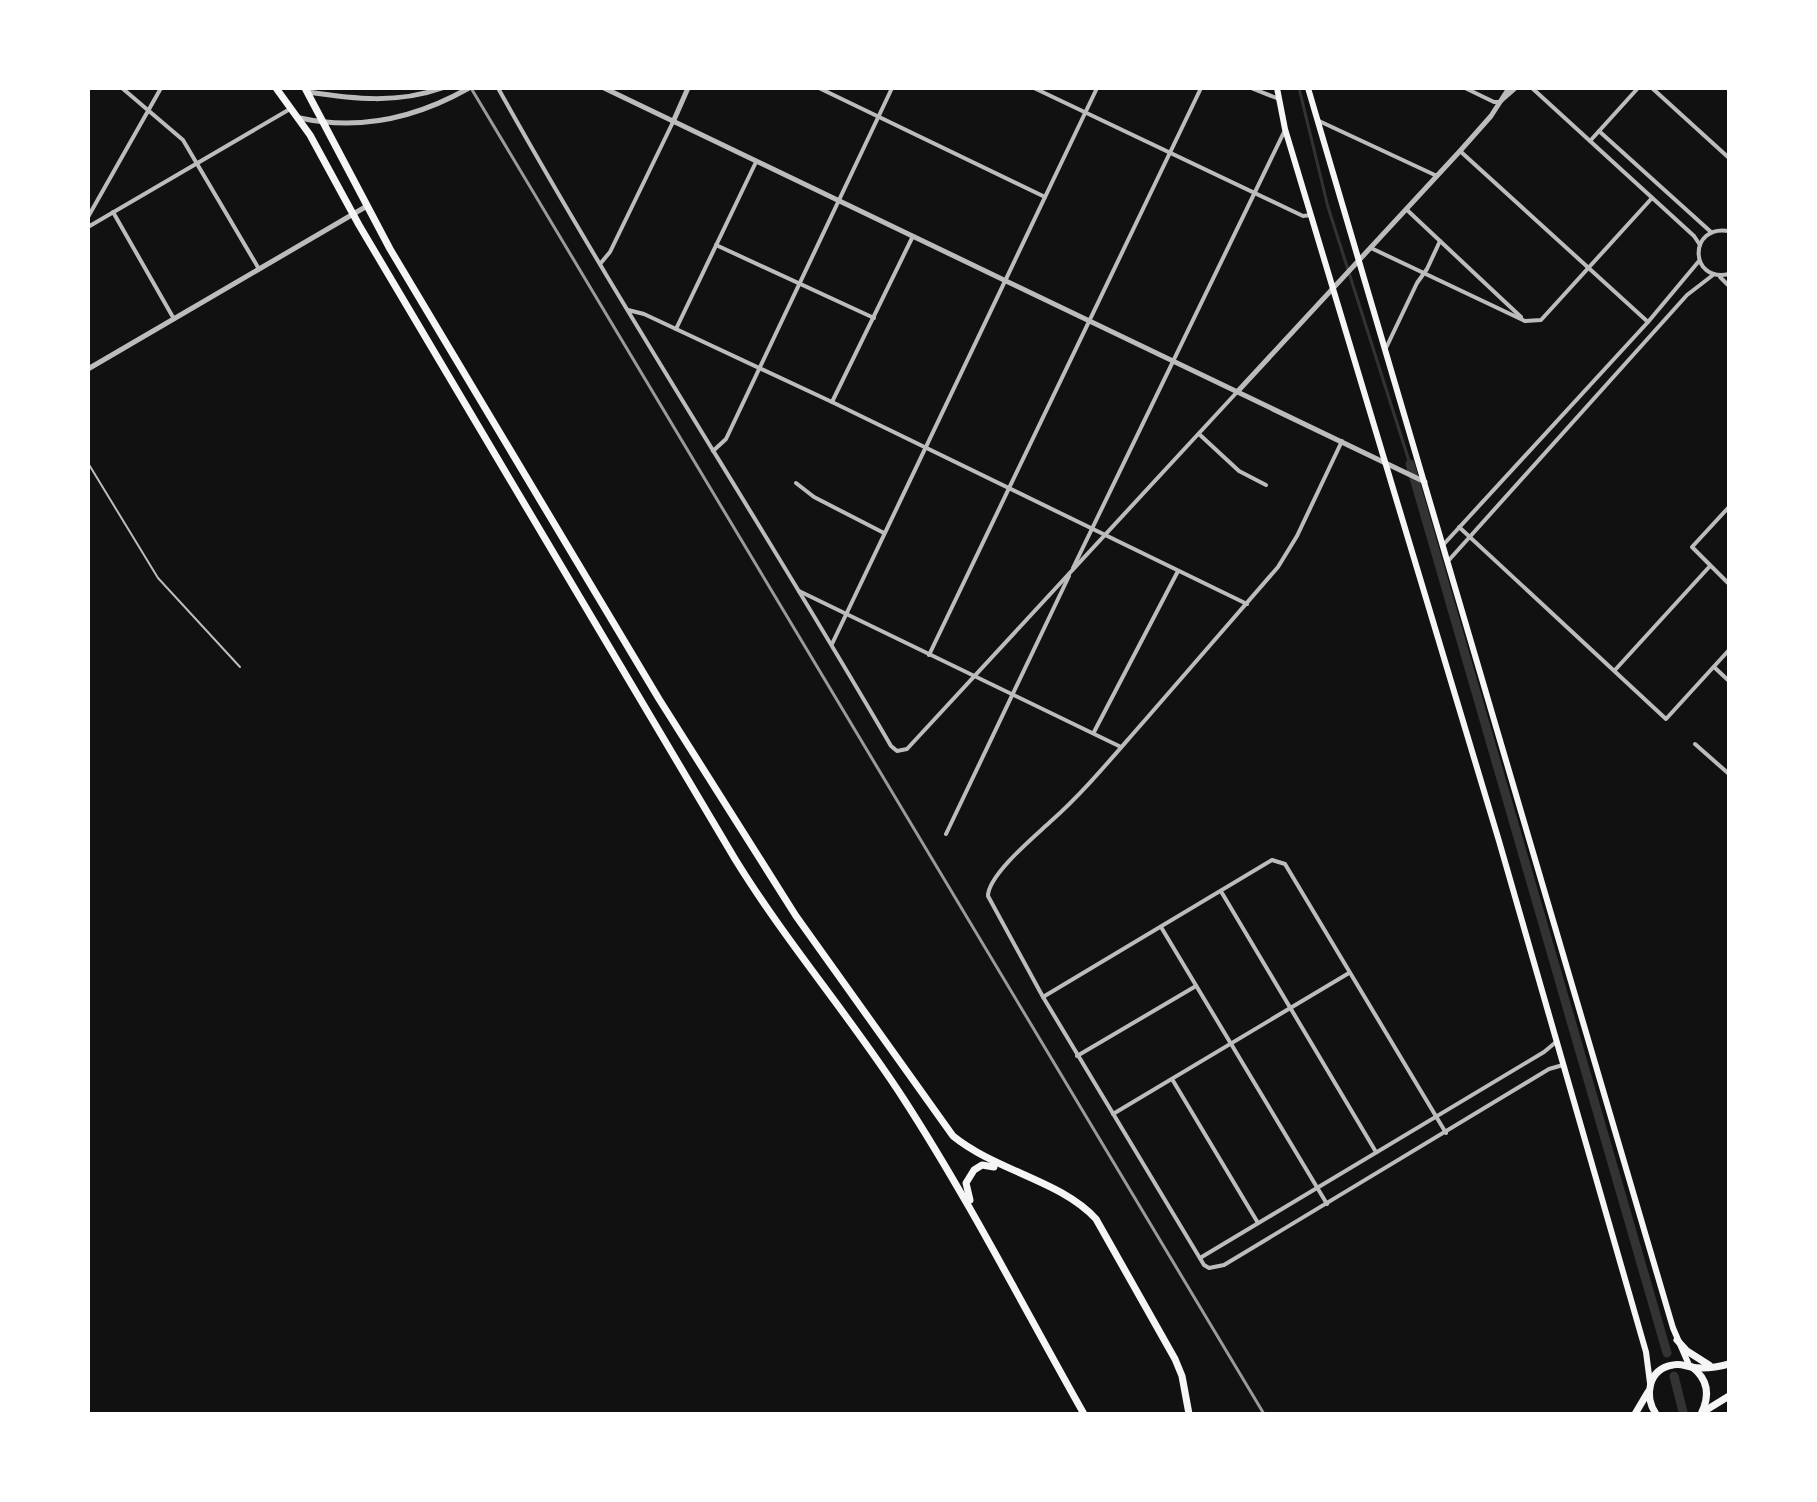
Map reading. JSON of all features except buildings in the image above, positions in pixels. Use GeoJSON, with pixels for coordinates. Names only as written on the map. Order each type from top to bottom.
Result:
{"type":"FeatureCollection","features":[{"type":"Feature","properties":{"kind":"main road"},"geometry":{"type":"LineString","coordinates":[[276,88],[300,118],[352,214],[735,859],[901,1095],[985,1233],[1084,1414]]}},
{"type":"Feature","properties":{"kind":"main road"},"geometry":{"type":"LineString","coordinates":[[1277,88],[1285,129],[1387,462],[1643,1340],[1649,1400],[1656,1414]]}},
{"type":"Feature","properties":{"kind":"main road"},"geometry":{"type":"LineString","coordinates":[[1308,88],[1355,264],[1426,482],[1677,1340],[1690,1366],[1704,1379],[1707,1387],[1706,1404],[1701,1414]]}},
{"type":"Feature","properties":{"kind":"main road"},"geometry":{"type":"LineString","coordinates":[[306,90],[398,262],[659,699],[796,916],[953,1136],[982,1157],[1081,1202],[1109,1238],[1175,1359],[1182,1376],[1189,1414]]}},
{"type":"Feature","properties":{"kind":"main road"},"geometry":{"type":"LineString","coordinates":[[985,1233],[967,1194],[966,1183],[974,1170],[987,1165],[1045,1186]]}},
{"type":"Feature","properties":{"kind":"main road"},"geometry":{"type":"LineString","coordinates":[[1677,1340],[1687,1351],[1711,1366]]}},
{"type":"Feature","properties":{"kind":"main road"},"geometry":{"type":"LineString","coordinates":[[1635,1414],[1649,1386],[1662,1369],[1673,1365],[1729,1364]]}},
{"type":"Feature","properties":{"kind":"main road"},"geometry":{"type":"LineString","coordinates":[[1701,1414],[1729,1396]]}},
{"type":"Feature","properties":{"kind":"street"},"geometry":{"type":"LineString","coordinates":[[122,88],[183,140],[260,270]]}},
{"type":"Feature","properties":{"kind":"street"},"geometry":{"type":"LineString","coordinates":[[95,222],[88,217],[161,88]]}},
{"type":"Feature","properties":{"kind":"street"},"geometry":{"type":"LineString","coordinates":[[306,90],[353,99],[382,100],[442,88]]}},
{"type":"Feature","properties":{"kind":"street"},"geometry":{"type":"LineString","coordinates":[[300,118],[325,124],[366,124],[430,107],[469,88]]}},
{"type":"Feature","properties":{"kind":"street"},"geometry":{"type":"LineString","coordinates":[[498,88],[600,264],[891,746],[897,751],[907,749],[1371,248],[1460,151],[1509,88]]}},
{"type":"Feature","properties":{"kind":"street"},"geometry":{"type":"LineString","coordinates":[[604,88],[1426,482]]}},
{"type":"Feature","properties":{"kind":"street"},"geometry":{"type":"LineString","coordinates":[[600,264],[610,252],[688,88]]}},
{"type":"Feature","properties":{"kind":"street"},"geometry":{"type":"LineString","coordinates":[[819,88],[1045,197]]}},
{"type":"Feature","properties":{"kind":"street"},"geometry":{"type":"LineString","coordinates":[[713,451],[726,439],[892,88]]}},
{"type":"Feature","properties":{"kind":"street"},"geometry":{"type":"LineString","coordinates":[[1034,88],[1303,216],[1311,215]]}},
{"type":"Feature","properties":{"kind":"street"},"geometry":{"type":"LineString","coordinates":[[832,644],[1097,88]]}},
{"type":"Feature","properties":{"kind":"street"},"geometry":{"type":"LineString","coordinates":[[929,655],[1201,88]]}},
{"type":"Feature","properties":{"kind":"street"},"geometry":{"type":"LineString","coordinates":[[1251,88],[1279,99]]}},
{"type":"Feature","properties":{"kind":"street"},"geometry":{"type":"LineString","coordinates":[[1465,88],[1494,102],[1500,102],[1516,88]]}},
{"type":"Feature","properties":{"kind":"street"},"geometry":{"type":"LineString","coordinates":[[1532,88],[1694,236],[1700,245]]}},
{"type":"Feature","properties":{"kind":"street"},"geometry":{"type":"LineString","coordinates":[[1590,141],[1638,88]]}},
{"type":"Feature","properties":{"kind":"street"},"geometry":{"type":"LineString","coordinates":[[1652,88],[1729,158]]}},
{"type":"Feature","properties":{"kind":"street"},"geometry":{"type":"LineString","coordinates":[[88,227],[291,108]]}},
{"type":"Feature","properties":{"kind":"street"},"geometry":{"type":"LineString","coordinates":[[1316,120],[1437,176]]}},
{"type":"Feature","properties":{"kind":"street"},"geometry":{"type":"LineString","coordinates":[[946,834],[1285,129]]}},
{"type":"Feature","properties":{"kind":"street"},"geometry":{"type":"LineString","coordinates":[[1599,131],[1711,232],[1729,231]]}},
{"type":"Feature","properties":{"kind":"street"},"geometry":{"type":"LineString","coordinates":[[1460,151],[1648,322]]}},
{"type":"Feature","properties":{"kind":"street"},"geometry":{"type":"LineString","coordinates":[[676,329],[756,162]]}},
{"type":"Feature","properties":{"kind":"street"},"geometry":{"type":"LineString","coordinates":[[1371,248],[1525,321],[1541,320],[1652,198]]}},
{"type":"Feature","properties":{"kind":"street"},"geometry":{"type":"LineString","coordinates":[[89,367],[367,206]]}},
{"type":"Feature","properties":{"kind":"street"},"geometry":{"type":"LineString","coordinates":[[1406,209],[1525,321]]}},
{"type":"Feature","properties":{"kind":"street"},"geometry":{"type":"LineString","coordinates":[[113,212],[174,319]]}},
{"type":"Feature","properties":{"kind":"street"},"geometry":{"type":"LineString","coordinates":[[1444,545],[1648,322],[1699,261],[1700,245],[1711,232]]}},
{"type":"Feature","properties":{"kind":"street"},"geometry":{"type":"LineString","coordinates":[[832,402],[913,236]]}},
{"type":"Feature","properties":{"kind":"street"},"geometry":{"type":"LineString","coordinates":[[1385,350],[1440,241]]}},
{"type":"Feature","properties":{"kind":"street"},"geometry":{"type":"LineString","coordinates":[[716,245],[874,318]]}},
{"type":"Feature","properties":{"kind":"street"},"geometry":{"type":"LineString","coordinates":[[1699,261],[1729,286]]}},
{"type":"Feature","properties":{"kind":"street"},"geometry":{"type":"LineString","coordinates":[[1449,560],[1687,295],[1716,275],[1729,274]]}},
{"type":"Feature","properties":{"kind":"street"},"geometry":{"type":"LineString","coordinates":[[628,310],[644,314],[832,402],[1247,604]]}},
{"type":"Feature","properties":{"kind":"street"},"geometry":{"type":"LineString","coordinates":[[1558,420],[1566,428]]}},
{"type":"Feature","properties":{"kind":"street"},"geometry":{"type":"LineString","coordinates":[[1199,434],[1239,471],[1266,485]]}},
{"type":"Feature","properties":{"kind":"street"},"geometry":{"type":"LineString","coordinates":[[1342,441],[1287,554],[1121,747],[1071,802],[1034,836],[988,889],[988,896],[1077,1056],[1209,1268],[1224,1265],[1549,1069],[1563,1065]]}},
{"type":"Feature","properties":{"kind":"street"},"geometry":{"type":"LineString","coordinates":[[796,483],[814,497],[884,533]]}},
{"type":"Feature","properties":{"kind":"street"},"geometry":{"type":"LineString","coordinates":[[1729,507],[1692,547],[1729,584]]}},
{"type":"Feature","properties":{"kind":"street"},"geometry":{"type":"LineString","coordinates":[[1459,527],[1666,719],[1729,650]]}},
{"type":"Feature","properties":{"kind":"street"},"geometry":{"type":"LineString","coordinates":[[1614,671],[1710,566]]}},
{"type":"Feature","properties":{"kind":"street"},"geometry":{"type":"LineString","coordinates":[[1094,733],[1178,571]]}},
{"type":"Feature","properties":{"kind":"street"},"geometry":{"type":"LineString","coordinates":[[798,590],[1121,747]]}},
{"type":"Feature","properties":{"kind":"street"},"geometry":{"type":"LineString","coordinates":[[1714,667],[1729,681]]}},
{"type":"Feature","properties":{"kind":"street"},"geometry":{"type":"LineString","coordinates":[[1695,744],[1729,774]]}},
{"type":"Feature","properties":{"kind":"street"},"geometry":{"type":"LineString","coordinates":[[1043,997],[1272,860],[1282,861],[1446,1133]]}},
{"type":"Feature","properties":{"kind":"street"},"geometry":{"type":"LineString","coordinates":[[1221,892],[1376,1152]]}},
{"type":"Feature","properties":{"kind":"street"},"geometry":{"type":"LineString","coordinates":[[1161,927],[1327,1204]]}},
{"type":"Feature","properties":{"kind":"street"},"geometry":{"type":"LineString","coordinates":[[1113,1114],[1349,973]]}},
{"type":"Feature","properties":{"kind":"street"},"geometry":{"type":"LineString","coordinates":[[1077,1056],[1196,986]]}},
{"type":"Feature","properties":{"kind":"street"},"geometry":{"type":"LineString","coordinates":[[1200,1258],[1556,1042]]}},
{"type":"Feature","properties":{"kind":"street"},"geometry":{"type":"LineString","coordinates":[[1172,1079],[1258,1223]]}},
{"type":"Feature","properties":{"kind":"lane"},"geometry":{"type":"LineString","coordinates":[[88,463],[158,578],[240,667]]}},
{"type":"Feature","properties":{"kind":"waterway"},"geometry":{"type":"LineString","coordinates":[[1299,88],[1328,207],[1410,464]]}},
{"type":"Feature","properties":{"kind":"waterway"},"geometry":{"type":"LineString","coordinates":[[1410,464],[1667,1353]]}},
{"type":"Feature","properties":{"kind":"waterway"},"geometry":{"type":"LineString","coordinates":[[1674,1376],[1683,1412]]}},
{"type":"Feature","properties":{"kind":"railway"},"geometry":{"type":"LineString","coordinates":[[471,88],[1264,1414]]}}]}
